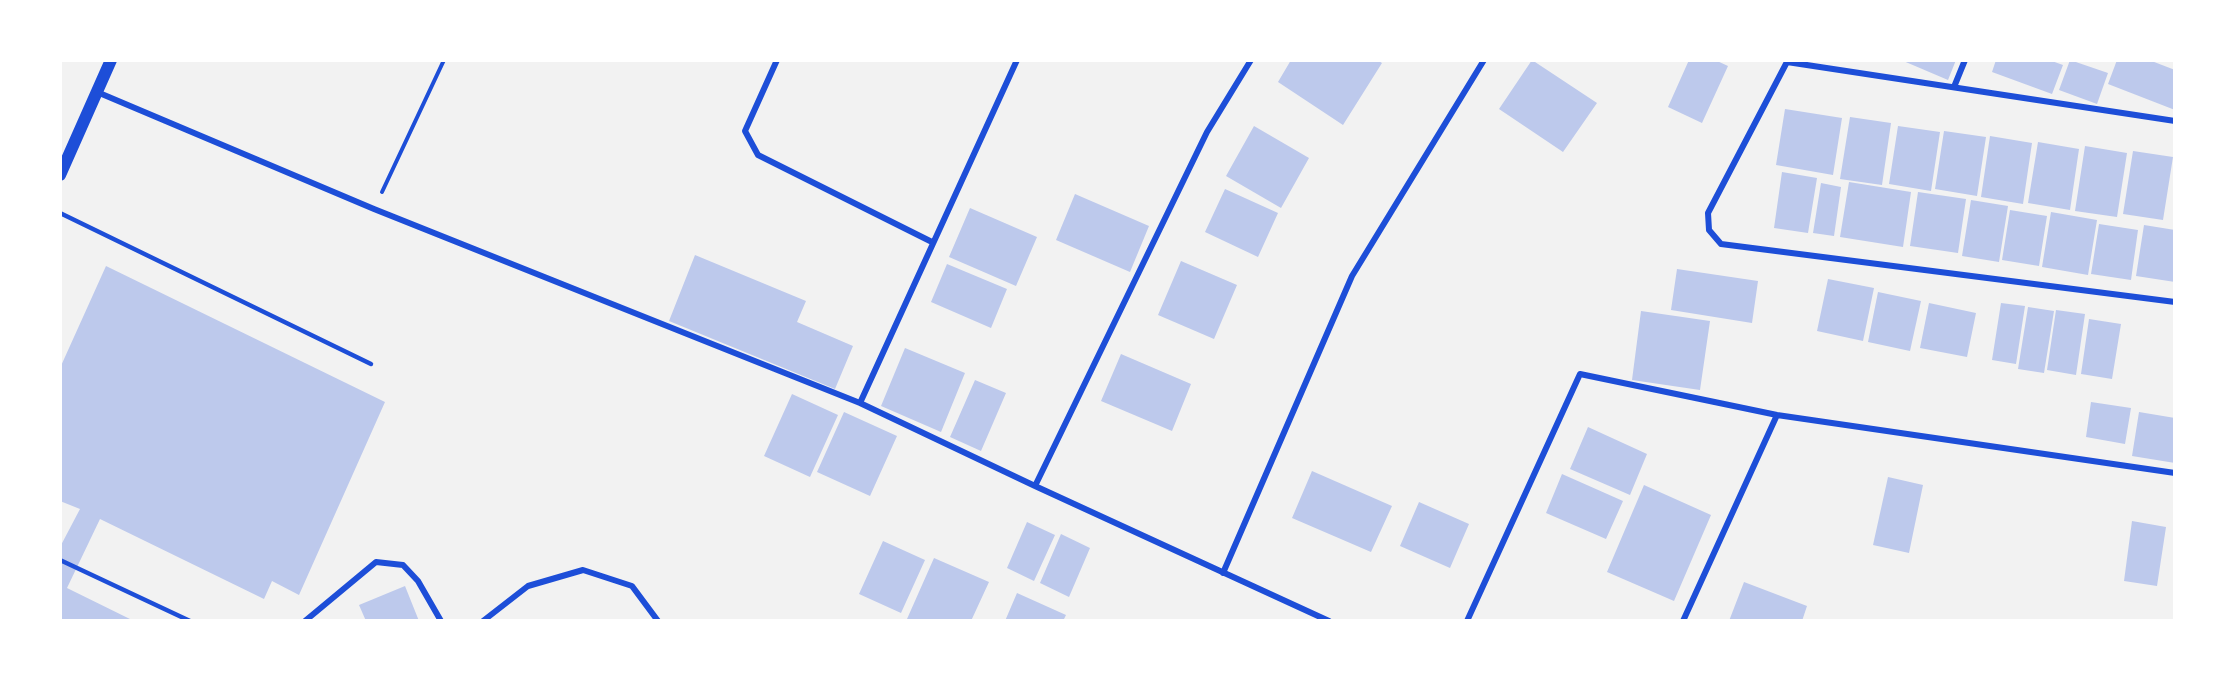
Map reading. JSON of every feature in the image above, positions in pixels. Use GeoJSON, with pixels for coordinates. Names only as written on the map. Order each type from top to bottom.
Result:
{"type":"FeatureCollection","features":[{"type":"Feature","properties":{"kind":"main road"},"geometry":{"type":"LineString","coordinates":[[61,170],[111,60]]}},
{"type":"Feature","properties":{"kind":"street"},"geometry":{"type":"LineString","coordinates":[[777,60],[745,131],[758,155],[932,242]]}},
{"type":"Feature","properties":{"kind":"street"},"geometry":{"type":"LineString","coordinates":[[860,403],[1017,60]]}},
{"type":"Feature","properties":{"kind":"street"},"geometry":{"type":"LineString","coordinates":[[1035,486],[1207,132],[1251,60]]}},
{"type":"Feature","properties":{"kind":"street"},"geometry":{"type":"LineString","coordinates":[[1223,573],[1352,276],[1484,60]]}},
{"type":"Feature","properties":{"kind":"street"},"geometry":{"type":"LineString","coordinates":[[1954,87],[1965,60]]}},
{"type":"Feature","properties":{"kind":"street"},"geometry":{"type":"LineString","coordinates":[[2175,121],[1788,61],[1708,213],[1709,230],[1721,244],[2175,303]]}},
{"type":"Feature","properties":{"kind":"street"},"geometry":{"type":"LineString","coordinates":[[97,92],[374,209],[860,403],[1329,621]]}},
{"type":"Feature","properties":{"kind":"street"},"geometry":{"type":"LineString","coordinates":[[1467,621],[1580,374],[1777,415],[2175,473]]}},
{"type":"Feature","properties":{"kind":"street"},"geometry":{"type":"LineString","coordinates":[[1683,621],[1777,415]]}},
{"type":"Feature","properties":{"kind":"street"},"geometry":{"type":"LineString","coordinates":[[305,621],[376,562],[402,565],[418,581],[441,621]]}},
{"type":"Feature","properties":{"kind":"street"},"geometry":{"type":"LineString","coordinates":[[483,621],[528,586],[584,570],[632,586],[658,621]]}},
{"type":"Feature","properties":{"kind":"lane"},"geometry":{"type":"LineString","coordinates":[[60,213],[371,364]]}},
{"type":"Feature","properties":{"kind":"lane"},"geometry":{"type":"LineString","coordinates":[[60,560],[190,621]]}},
{"type":"Feature","properties":{"kind":"path"},"geometry":{"type":"LineString","coordinates":[[374,209],[444,60]]}},
{"type":"Feature","properties":{"kind":"building"},"geometry":{"type":"Polygon","coordinates":[[[1291,60],[1377,60],[1382,63],[1343,125],[1278,82],[1291,60]]]}},
{"type":"Feature","properties":{"kind":"building"},"geometry":{"type":"Polygon","coordinates":[[[1532,60],[1597,103],[1563,152],[1499,109],[1532,60]]]}},
{"type":"Feature","properties":{"kind":"building"},"geometry":{"type":"Polygon","coordinates":[[[1689,60],[1715,60],[1728,66],[1702,123],[1668,107],[1689,60]]]}},
{"type":"Feature","properties":{"kind":"building"},"geometry":{"type":"Polygon","coordinates":[[[1901,60],[1956,60],[1948,80],[1901,60]]]}},
{"type":"Feature","properties":{"kind":"building"},"geometry":{"type":"Polygon","coordinates":[[[1996,60],[2049,60],[2063,65],[2052,94],[1992,72],[1996,60]]]}},
{"type":"Feature","properties":{"kind":"building"},"geometry":{"type":"Polygon","coordinates":[[[2070,60],[2108,73],[2097,104],[2059,90],[2070,60]]]}},
{"type":"Feature","properties":{"kind":"building"},"geometry":{"type":"Polygon","coordinates":[[[2117,60],[2149,60],[2175,70],[2175,110],[2108,84],[2117,60]]]}},
{"type":"Feature","properties":{"kind":"building"},"geometry":{"type":"Polygon","coordinates":[[[1785,109],[1842,118],[1833,175],[1776,165],[1785,109]]]}},
{"type":"Feature","properties":{"kind":"building"},"geometry":{"type":"Polygon","coordinates":[[[1850,117],[1891,123],[1882,185],[1840,179],[1850,117]]]}},
{"type":"Feature","properties":{"kind":"building"},"geometry":{"type":"Polygon","coordinates":[[[1254,126],[1309,158],[1281,208],[1226,176],[1254,126]]]}},
{"type":"Feature","properties":{"kind":"building"},"geometry":{"type":"Polygon","coordinates":[[[1898,126],[1940,132],[1931,191],[1889,184],[1898,126]]]}},
{"type":"Feature","properties":{"kind":"building"},"geometry":{"type":"Polygon","coordinates":[[[1944,131],[1986,137],[1977,196],[1935,189],[1944,131]]]}},
{"type":"Feature","properties":{"kind":"building"},"geometry":{"type":"Polygon","coordinates":[[[1990,136],[2032,143],[2023,204],[1981,197],[1990,136]]]}},
{"type":"Feature","properties":{"kind":"building"},"geometry":{"type":"Polygon","coordinates":[[[2038,142],[2079,149],[2070,210],[2028,203],[2038,142]]]}},
{"type":"Feature","properties":{"kind":"building"},"geometry":{"type":"Polygon","coordinates":[[[2085,146],[2127,153],[2117,217],[2075,211],[2085,146]]]}},
{"type":"Feature","properties":{"kind":"building"},"geometry":{"type":"Polygon","coordinates":[[[2133,151],[2173,157],[2163,220],[2123,214],[2133,151]]]}},
{"type":"Feature","properties":{"kind":"building"},"geometry":{"type":"Polygon","coordinates":[[[1782,172],[1817,178],[1808,233],[1774,228],[1782,172]]]}},
{"type":"Feature","properties":{"kind":"building"},"geometry":{"type":"Polygon","coordinates":[[[1849,182],[1911,192],[1903,247],[1840,237],[1849,182]]]}},
{"type":"Feature","properties":{"kind":"building"},"geometry":{"type":"Polygon","coordinates":[[[1821,183],[1841,187],[1834,236],[1813,233],[1821,183]]]}},
{"type":"Feature","properties":{"kind":"building"},"geometry":{"type":"Polygon","coordinates":[[[1225,189],[1278,213],[1258,257],[1205,232],[1225,189]]]}},
{"type":"Feature","properties":{"kind":"building"},"geometry":{"type":"Polygon","coordinates":[[[1918,192],[1966,199],[1958,253],[1910,246],[1918,192]]]}},
{"type":"Feature","properties":{"kind":"building"},"geometry":{"type":"Polygon","coordinates":[[[1075,194],[1149,226],[1130,272],[1056,240],[1075,194]]]}},
{"type":"Feature","properties":{"kind":"building"},"geometry":{"type":"Polygon","coordinates":[[[1971,200],[2008,206],[1999,262],[1962,256],[1971,200]]]}},
{"type":"Feature","properties":{"kind":"building"},"geometry":{"type":"Polygon","coordinates":[[[970,208],[1037,237],[1016,286],[949,257],[970,208]]]}},
{"type":"Feature","properties":{"kind":"building"},"geometry":{"type":"Polygon","coordinates":[[[2010,210],[2047,216],[2039,266],[2002,260],[2010,210]]]}},
{"type":"Feature","properties":{"kind":"building"},"geometry":{"type":"Polygon","coordinates":[[[2051,212],[2097,220],[2088,275],[2042,267],[2051,212]]]}},
{"type":"Feature","properties":{"kind":"building"},"geometry":{"type":"Polygon","coordinates":[[[2099,224],[2138,230],[2131,280],[2091,274],[2099,224]]]}},
{"type":"Feature","properties":{"kind":"building"},"geometry":{"type":"Polygon","coordinates":[[[2144,225],[2175,230],[2175,282],[2136,276],[2144,225]]]}},
{"type":"Feature","properties":{"kind":"building"},"geometry":{"type":"Polygon","coordinates":[[[695,255],[806,301],[797,322],[853,346],[835,389],[669,321],[695,255]]]}},
{"type":"Feature","properties":{"kind":"building"},"geometry":{"type":"Polygon","coordinates":[[[1181,261],[1237,285],[1214,339],[1158,315],[1181,261]]]}},
{"type":"Feature","properties":{"kind":"building"},"geometry":{"type":"Polygon","coordinates":[[[947,264],[1007,289],[991,328],[931,302],[947,264]]]}},
{"type":"Feature","properties":{"kind":"building"},"geometry":{"type":"Polygon","coordinates":[[[106,266],[385,402],[299,595],[272,581],[264,599],[100,519],[67,588],[134,621],[60,621],[60,547],[80,509],[60,501],[60,368],[106,266]]]}},
{"type":"Feature","properties":{"kind":"building"},"geometry":{"type":"Polygon","coordinates":[[[1677,269],[1758,281],[1752,323],[1671,310],[1677,269]]]}},
{"type":"Feature","properties":{"kind":"building"},"geometry":{"type":"Polygon","coordinates":[[[1828,279],[1874,288],[1863,341],[1817,331],[1828,279]]]}},
{"type":"Feature","properties":{"kind":"building"},"geometry":{"type":"Polygon","coordinates":[[[1878,292],[1921,301],[1910,351],[1868,342],[1878,292]]]}},
{"type":"Feature","properties":{"kind":"building"},"geometry":{"type":"Polygon","coordinates":[[[1929,303],[1976,313],[1967,357],[1920,348],[1929,303]]]}},
{"type":"Feature","properties":{"kind":"building"},"geometry":{"type":"Polygon","coordinates":[[[2001,303],[2025,306],[2016,364],[1992,360],[2001,303]]]}},
{"type":"Feature","properties":{"kind":"building"},"geometry":{"type":"Polygon","coordinates":[[[2028,307],[2054,311],[2044,373],[2018,369],[2028,307]]]}},
{"type":"Feature","properties":{"kind":"building"},"geometry":{"type":"Polygon","coordinates":[[[2056,310],[2085,314],[2076,375],[2047,370],[2056,310]]]}},
{"type":"Feature","properties":{"kind":"building"},"geometry":{"type":"Polygon","coordinates":[[[1641,311],[1710,321],[1700,390],[1632,380],[1641,311]]]}},
{"type":"Feature","properties":{"kind":"building"},"geometry":{"type":"Polygon","coordinates":[[[2089,319],[2121,324],[2112,379],[2081,374],[2089,319]]]}},
{"type":"Feature","properties":{"kind":"building"},"geometry":{"type":"Polygon","coordinates":[[[905,348],[965,373],[941,432],[881,406],[905,348]]]}},
{"type":"Feature","properties":{"kind":"building"},"geometry":{"type":"Polygon","coordinates":[[[1121,354],[1191,384],[1172,431],[1101,401],[1121,354]]]}},
{"type":"Feature","properties":{"kind":"building"},"geometry":{"type":"Polygon","coordinates":[[[975,380],[1006,393],[981,451],[950,437],[975,380]]]}},
{"type":"Feature","properties":{"kind":"building"},"geometry":{"type":"Polygon","coordinates":[[[792,394],[838,415],[810,477],[764,456],[792,394]]]}},
{"type":"Feature","properties":{"kind":"building"},"geometry":{"type":"Polygon","coordinates":[[[2091,402],[2131,408],[2125,444],[2086,437],[2091,402]]]}},
{"type":"Feature","properties":{"kind":"building"},"geometry":{"type":"Polygon","coordinates":[[[844,412],[897,436],[870,496],[817,472],[844,412]]]}},
{"type":"Feature","properties":{"kind":"building"},"geometry":{"type":"Polygon","coordinates":[[[2139,412],[2175,418],[2175,463],[2132,456],[2139,412]]]}},
{"type":"Feature","properties":{"kind":"building"},"geometry":{"type":"Polygon","coordinates":[[[1588,427],[1647,454],[1630,495],[1570,469],[1588,427]]]}},
{"type":"Feature","properties":{"kind":"building"},"geometry":{"type":"Polygon","coordinates":[[[1312,471],[1392,506],[1371,552],[1292,518],[1312,471]]]}},
{"type":"Feature","properties":{"kind":"building"},"geometry":{"type":"Polygon","coordinates":[[[1562,474],[1623,501],[1606,539],[1546,513],[1562,474]]]}},
{"type":"Feature","properties":{"kind":"building"},"geometry":{"type":"Polygon","coordinates":[[[1888,477],[1923,485],[1909,553],[1873,545],[1888,477]]]}},
{"type":"Feature","properties":{"kind":"building"},"geometry":{"type":"Polygon","coordinates":[[[1644,485],[1711,515],[1674,601],[1607,572],[1644,485]]]}},
{"type":"Feature","properties":{"kind":"building"},"geometry":{"type":"Polygon","coordinates":[[[1419,502],[1469,524],[1450,568],[1400,546],[1419,502]]]}},
{"type":"Feature","properties":{"kind":"building"},"geometry":{"type":"Polygon","coordinates":[[[2132,521],[2166,527],[2157,586],[2124,581],[2132,521]]]}},
{"type":"Feature","properties":{"kind":"building"},"geometry":{"type":"Polygon","coordinates":[[[1027,522],[1055,535],[1034,581],[1007,568],[1027,522]]]}},
{"type":"Feature","properties":{"kind":"building"},"geometry":{"type":"Polygon","coordinates":[[[1061,534],[1090,548],[1069,597],[1040,583],[1061,534]]]}},
{"type":"Feature","properties":{"kind":"building"},"geometry":{"type":"Polygon","coordinates":[[[883,541],[925,560],[901,613],[859,594],[883,541]]]}},
{"type":"Feature","properties":{"kind":"building"},"geometry":{"type":"Polygon","coordinates":[[[934,558],[989,582],[971,621],[911,621],[907,619],[934,558]]]}},
{"type":"Feature","properties":{"kind":"building"},"geometry":{"type":"Polygon","coordinates":[[[1744,582],[1807,606],[1802,621],[1729,621],[1744,582]]]}},
{"type":"Feature","properties":{"kind":"building"},"geometry":{"type":"Polygon","coordinates":[[[405,586],[419,621],[366,621],[359,605],[405,586]]]}},
{"type":"Feature","properties":{"kind":"building"},"geometry":{"type":"Polygon","coordinates":[[[1017,593],[1066,615],[1063,621],[1005,621],[1017,593]]]}}]}
